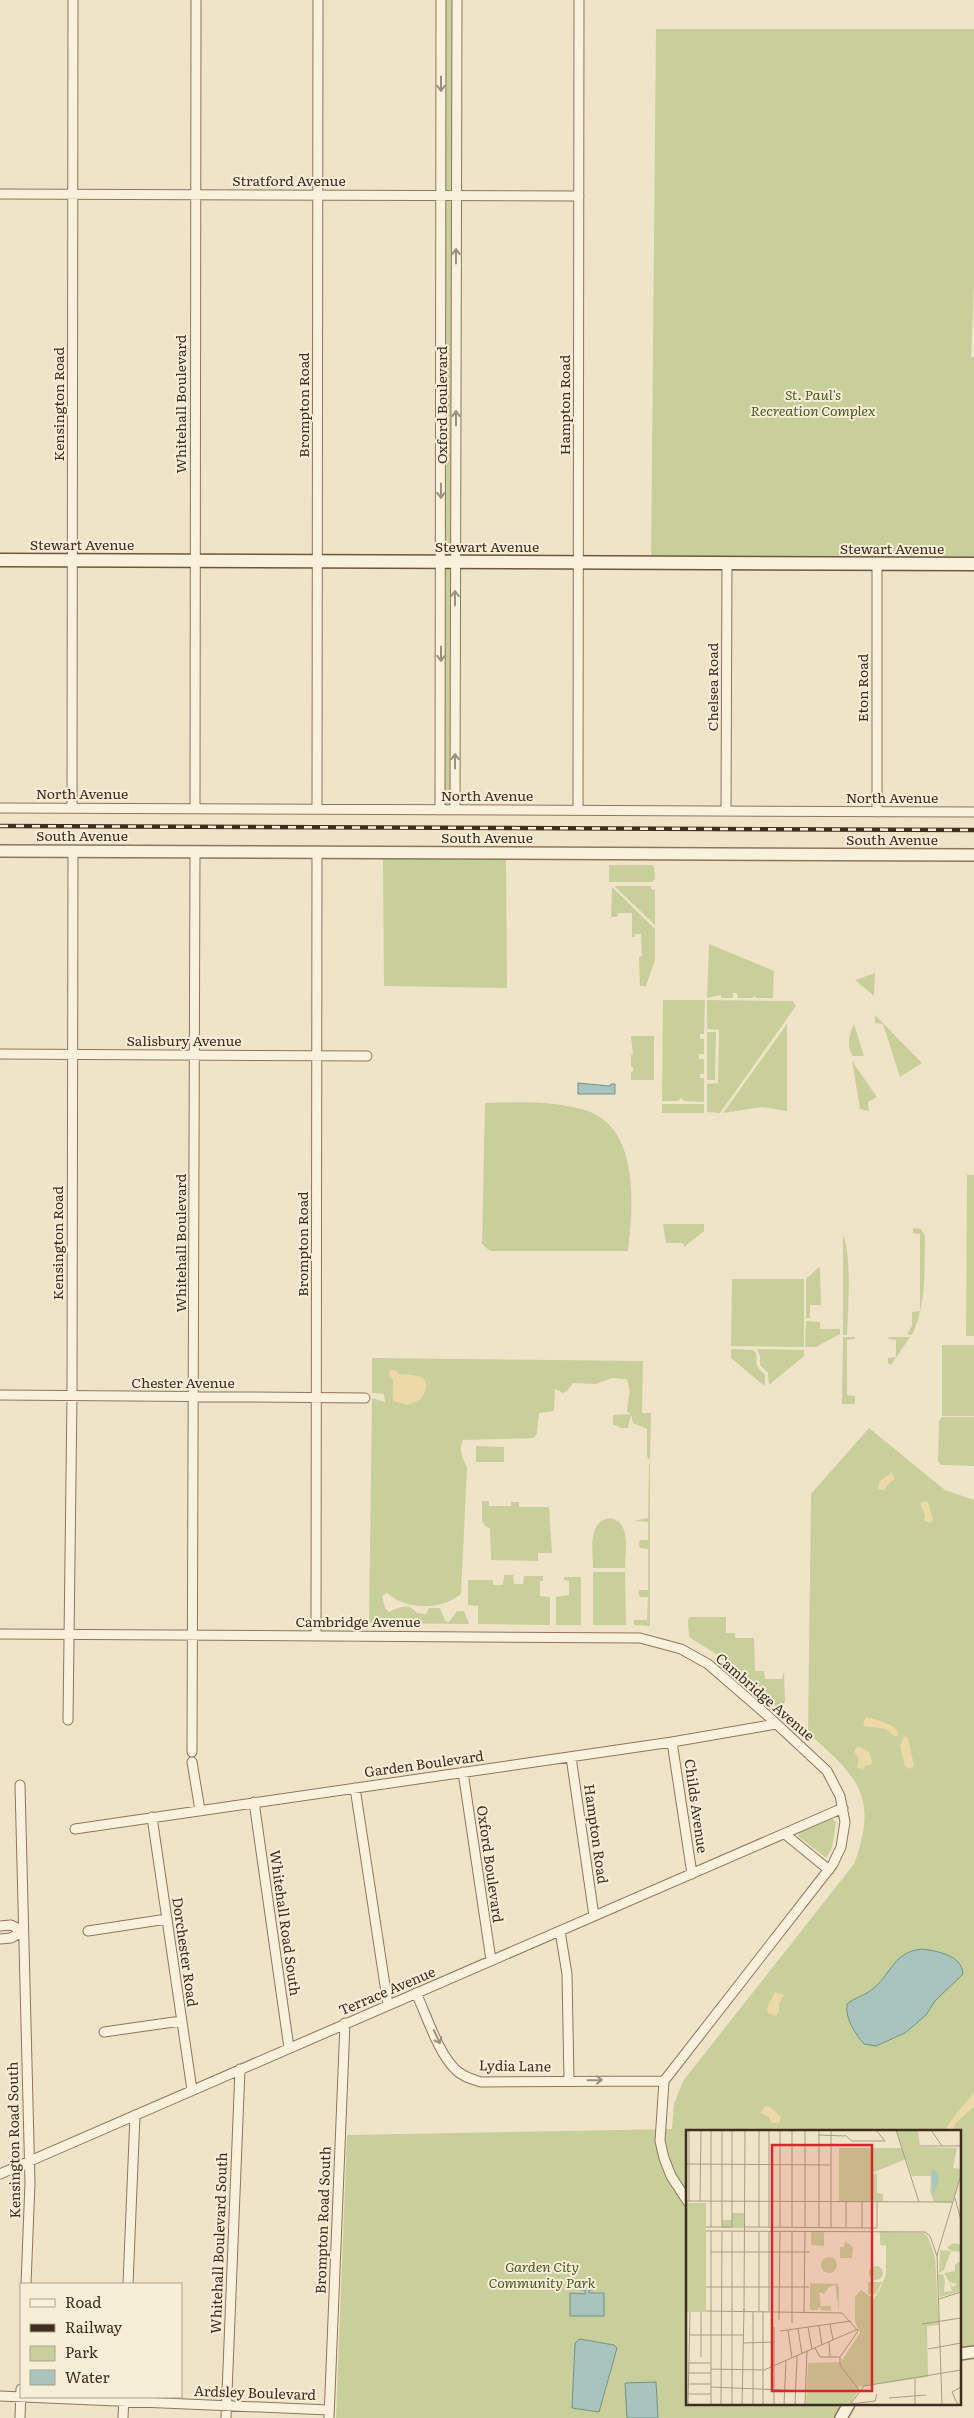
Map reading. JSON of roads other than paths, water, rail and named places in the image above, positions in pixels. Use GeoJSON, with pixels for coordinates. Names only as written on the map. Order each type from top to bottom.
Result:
{"type":"FeatureCollection","features":[{"type":"Feature","properties":{"kind":"main road","name":"Stewart Avenue"},"geometry":{"type":"LineString","coordinates":[[0,560],[974,564]]}},
{"type":"Feature","properties":{"kind":"street","name":"Kensington Road"},"geometry":{"type":"LineString","coordinates":[[72,808],[73,0]]}},
{"type":"Feature","properties":{"kind":"street","name":"Whitehall Boulevard"},"geometry":{"type":"LineString","coordinates":[[195,808],[196,0]]}},
{"type":"Feature","properties":{"kind":"street","name":"Brompton Road"},"geometry":{"type":"LineString","coordinates":[[317,809],[318,0]]}},
{"type":"Feature","properties":{"kind":"street","name":"Oxford Boulevard"},"geometry":{"type":"LineString","coordinates":[[440,810],[441,0]]}},
{"type":"Feature","properties":{"kind":"street","name":"Oxford Boulevard"},"geometry":{"type":"LineString","coordinates":[[455,810],[457,0]]}},
{"type":"Feature","properties":{"kind":"street","name":"Hampton Road"},"geometry":{"type":"LineString","coordinates":[[578,810],[579,0]]}},
{"type":"Feature","properties":{"kind":"street"},"geometry":{"type":"LineString","coordinates":[[441,50],[457,50]]}},
{"type":"Feature","properties":{"kind":"street","name":"Stratford Avenue"},"geometry":{"type":"LineString","coordinates":[[0,194],[579,196]]}},
{"type":"Feature","properties":{"kind":"street"},"geometry":{"type":"LineString","coordinates":[[441,317],[456,318]]}},
{"type":"Feature","properties":{"kind":"street"},"geometry":{"type":"LineString","coordinates":[[441,436],[456,436]]}},
{"type":"Feature","properties":{"kind":"street","name":"Chelsea Road"},"geometry":{"type":"LineString","coordinates":[[726,811],[727,563]]}},
{"type":"Feature","properties":{"kind":"street","name":"Eton Road"},"geometry":{"type":"LineString","coordinates":[[877,564],[877,812]]}},
{"type":"Feature","properties":{"kind":"street"},"geometry":{"type":"LineString","coordinates":[[441,690],[455,690]]}},
{"type":"Feature","properties":{"kind":"street","name":"North Avenue"},"geometry":{"type":"LineString","coordinates":[[0,808],[974,812]]}},
{"type":"Feature","properties":{"kind":"street","name":"South Avenue"},"geometry":{"type":"LineString","coordinates":[[0,851],[974,855]]}},
{"type":"Feature","properties":{"kind":"street","name":"Kensington Road"},"geometry":{"type":"LineString","coordinates":[[68,1720],[72,1396],[73,851]]}},
{"type":"Feature","properties":{"kind":"street","name":"Whitehall Boulevard"},"geometry":{"type":"LineString","coordinates":[[194,1635],[195,852]]}},
{"type":"Feature","properties":{"kind":"street","name":"Brompton Road"},"geometry":{"type":"LineString","coordinates":[[316,1636],[317,852]]}},
{"type":"Feature","properties":{"kind":"street","name":"Salisbury Avenue"},"geometry":{"type":"LineString","coordinates":[[0,1054],[367,1056]]}},
{"type":"Feature","properties":{"kind":"street","name":"Chester Avenue"},"geometry":{"type":"LineString","coordinates":[[0,1395],[365,1398]]}},
{"type":"Feature","properties":{"kind":"street","name":"Cambridge Avenue"},"geometry":{"type":"LineString","coordinates":[[0,1634],[70,1636],[631,1638],[654,1640],[681,1649],[708,1664],[827,1772],[837,1787],[845,1822],[841,1847],[828,1870],[664,2081]]}},
{"type":"Feature","properties":{"kind":"street"},"geometry":{"type":"LineString","coordinates":[[192,1752],[194,1635]]}},
{"type":"Feature","properties":{"kind":"street","name":"Garden Boulevard"},"geometry":{"type":"LineString","coordinates":[[75,1829],[672,1742],[776,1724]]}},
{"type":"Feature","properties":{"kind":"street","name":"Childs Avenue"},"geometry":{"type":"LineString","coordinates":[[672,1742],[692,1874]]}},
{"type":"Feature","properties":{"kind":"street","name":"Hampton Road"},"geometry":{"type":"LineString","coordinates":[[571,1756],[594,1916]]}},
{"type":"Feature","properties":{"kind":"street"},"geometry":{"type":"LineString","coordinates":[[192,1762],[200,1810]]}},
{"type":"Feature","properties":{"kind":"street","name":"Oxford Boulevard"},"geometry":{"type":"LineString","coordinates":[[463,1772],[491,1960]]}},
{"type":"Feature","properties":{"kind":"street","name":"Kensington Road South"},"geometry":{"type":"LineString","coordinates":[[20,1785],[30,2183],[26,2283]]}},
{"type":"Feature","properties":{"kind":"street"},"geometry":{"type":"LineString","coordinates":[[355,1788],[388,2005]]}},
{"type":"Feature","properties":{"kind":"street","name":"Whitehall Road South"},"geometry":{"type":"LineString","coordinates":[[254,1802],[289,2048]]}},
{"type":"Feature","properties":{"kind":"street","name":"Terrace Avenue"},"geometry":{"type":"LineString","coordinates":[[0,2174],[843,1808]]}},
{"type":"Feature","properties":{"kind":"street","name":"Dorchester Road"},"geometry":{"type":"LineString","coordinates":[[152,1817],[192,2090]]}},
{"type":"Feature","properties":{"kind":"street"},"geometry":{"type":"LineString","coordinates":[[785,1834],[828,1870]]}},
{"type":"Feature","properties":{"kind":"street"},"geometry":{"type":"LineString","coordinates":[[88,1931],[167,1919]]}},
{"type":"Feature","properties":{"kind":"street"},"geometry":{"type":"LineString","coordinates":[[0,1926],[11,1925],[23,1932]]}},
{"type":"Feature","properties":{"kind":"street"},"geometry":{"type":"LineString","coordinates":[[0,1939],[11,1938],[23,1932]]}},
{"type":"Feature","properties":{"kind":"street"},"geometry":{"type":"LineString","coordinates":[[560,1932],[567,1974],[569,2080]]}},
{"type":"Feature","properties":{"kind":"street","name":"Lydia Lane"},"geometry":{"type":"LineString","coordinates":[[416,1993],[446,2058],[465,2077],[481,2082],[569,2080],[664,2081]]}},
{"type":"Feature","properties":{"kind":"street"},"geometry":{"type":"LineString","coordinates":[[104,2032],[182,2021]]}},
{"type":"Feature","properties":{"kind":"street","name":"Brompton Road South"},"geometry":{"type":"LineString","coordinates":[[329,2414],[345,2023]]}},
{"type":"Feature","properties":{"kind":"street","name":"Whitehall Boulevard South"},"geometry":{"type":"LineString","coordinates":[[226,2418],[240,2069]]}},
{"type":"Feature","properties":{"kind":"street"},"geometry":{"type":"LineString","coordinates":[[664,2081],[660,2141],[671,2176],[686,2199]]}},
{"type":"Feature","properties":{"kind":"street"},"geometry":{"type":"LineString","coordinates":[[128,2283],[135,2115]]}},
{"type":"Feature","properties":{"kind":"street","name":"Ardsley Boulevard"},"geometry":{"type":"LineString","coordinates":[[0,2396],[20,2393]]}},
{"type":"Feature","properties":{"kind":"street"},"geometry":{"type":"LineString","coordinates":[[20,2418],[21,2398]]}},
{"type":"Feature","properties":{"kind":"street","name":"Ardsley Boulevard"},"geometry":{"type":"LineString","coordinates":[[107,2398],[329,2414]]}},
{"type":"Feature","properties":{"kind":"street"},"geometry":{"type":"LineString","coordinates":[[123,2418],[124,2399]]}},
{"type":"Feature","properties":{"kind":"street"},"geometry":{"type":"LineString","coordinates":[[841,2418],[848,2406]]}},
{"type":"Feature","properties":{"kind":"water"},"geometry":{"type":"Polygon","coordinates":[[[578,1083],[610,1086],[615,1084],[615,1094],[578,1094],[578,1083]]]}},
{"type":"Feature","properties":{"kind":"water"},"geometry":{"type":"Polygon","coordinates":[[[922,1949],[935,1951],[954,1958],[962,1968],[963,1974],[935,2001],[926,2015],[905,2033],[876,2046],[864,2044],[849,2020],[847,2004],[874,1988],[905,1954],[922,1949]]]}},
{"type":"Feature","properties":{"kind":"water"},"geometry":{"type":"Polygon","coordinates":[[[581,2281],[594,2281],[593,2290],[589,2290],[589,2293],[604,2293],[604,2316],[570,2316],[570,2293],[585,2294],[585,2290],[581,2290],[581,2281]]]}},
{"type":"Feature","properties":{"kind":"water"},"geometry":{"type":"Polygon","coordinates":[[[580,2339],[614,2345],[617,2348],[599,2412],[572,2408],[575,2343],[580,2339]]]}},
{"type":"Feature","properties":{"kind":"water"},"geometry":{"type":"Polygon","coordinates":[[[656,2382],[658,2418],[627,2418],[625,2383],[656,2382]]]}},
{"type":"Feature","properties":{"kind":"railway"},"geometry":{"type":"LineString","coordinates":[[0,826],[974,830]]}},
{"type":"Feature","properties":{"kind":"park label","name":"St. Paul's Recreation Complex"},"geometry":{"type":"Point","coordinates":[813,404]}},
{"type":"Feature","properties":{"kind":"park label","name":"Garden City Community Park"},"geometry":{"type":"Point","coordinates":[542,2276]}}]}
